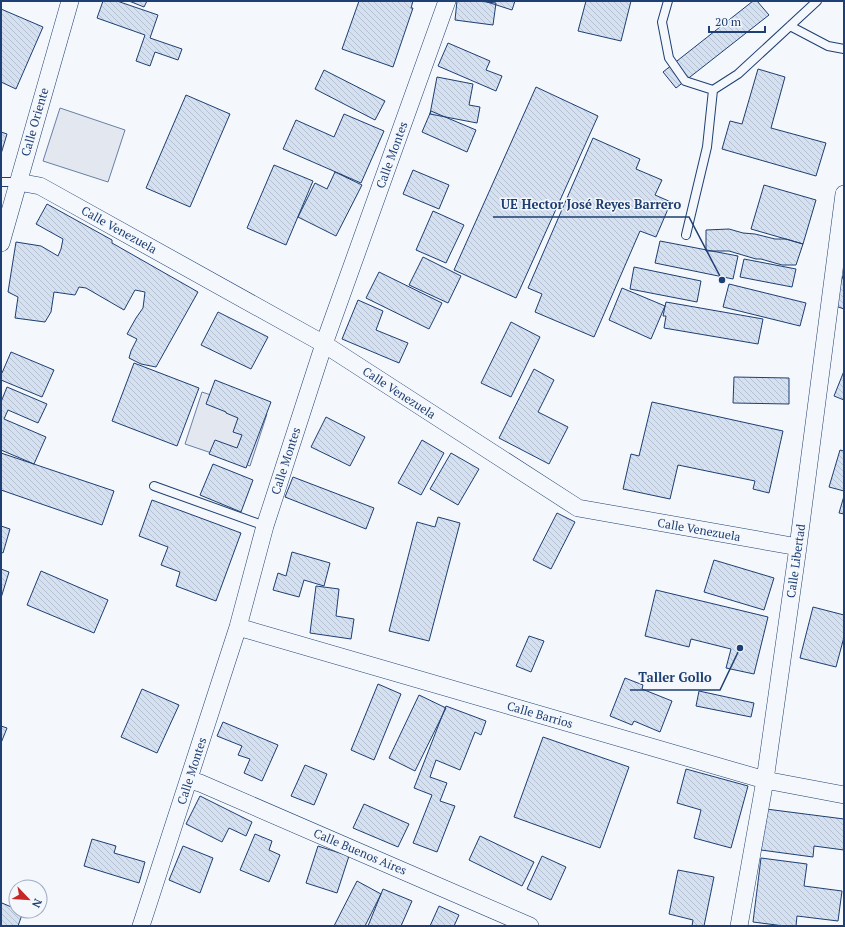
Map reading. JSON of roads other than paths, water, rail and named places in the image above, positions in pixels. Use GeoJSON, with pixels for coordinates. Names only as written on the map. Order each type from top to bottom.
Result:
{"type":"FeatureCollection","features":[{"type":"Feature","properties":{"kind":"street","name":"Calle Oriente"},"geometry":{"type":"LineString","coordinates":[[1,243],[70,1]]}},
{"type":"Feature","properties":{"kind":"street","name":"Calle Montes"},"geometry":{"type":"LineString","coordinates":[[141,926],[238,627],[265,526],[324,344],[447,1]]}},
{"type":"Feature","properties":{"kind":"street","name":"Calle Venezuela"},"geometry":{"type":"LineString","coordinates":[[18,182],[40,186],[324,344],[578,508],[798,547]]}},
{"type":"Feature","properties":{"kind":"street","name":"Calle Libertad"},"geometry":{"type":"LineString","coordinates":[[739,926],[765,780],[798,547],[844,194]]}},
{"type":"Feature","properties":{"kind":"street","name":"Calle Barrios"},"geometry":{"type":"LineString","coordinates":[[238,627],[765,780],[844,795]]}},
{"type":"Feature","properties":{"kind":"street","name":"Calle Buenos Aires"},"geometry":{"type":"LineString","coordinates":[[189,780],[200,783],[530,926]]}},
{"type":"Feature","properties":{"kind":"lane"},"geometry":{"type":"LineString","coordinates":[[668,1],[662,22],[668,58],[685,81],[713,90]]}},
{"type":"Feature","properties":{"kind":"lane"},"geometry":{"type":"LineString","coordinates":[[713,90],[738,74],[817,1]]}},
{"type":"Feature","properties":{"kind":"lane"},"geometry":{"type":"LineString","coordinates":[[790,26],[828,46],[844,49]]}},
{"type":"Feature","properties":{"kind":"lane"},"geometry":{"type":"LineString","coordinates":[[686,235],[707,147],[713,90]]}},
{"type":"Feature","properties":{"kind":"lane"},"geometry":{"type":"LineString","coordinates":[[1,182],[18,182]]}},
{"type":"Feature","properties":{"kind":"lane"},"geometry":{"type":"LineString","coordinates":[[154,486],[265,526]]}},
{"type":"Feature","properties":{"kind":"place","name":"UE Hector José Reyes Barrero"},"geometry":{"type":"Point","coordinates":[722,280]}},
{"type":"Feature","properties":{"kind":"place","name":"Taller Gollo"},"geometry":{"type":"Point","coordinates":[740,648]}}]}
